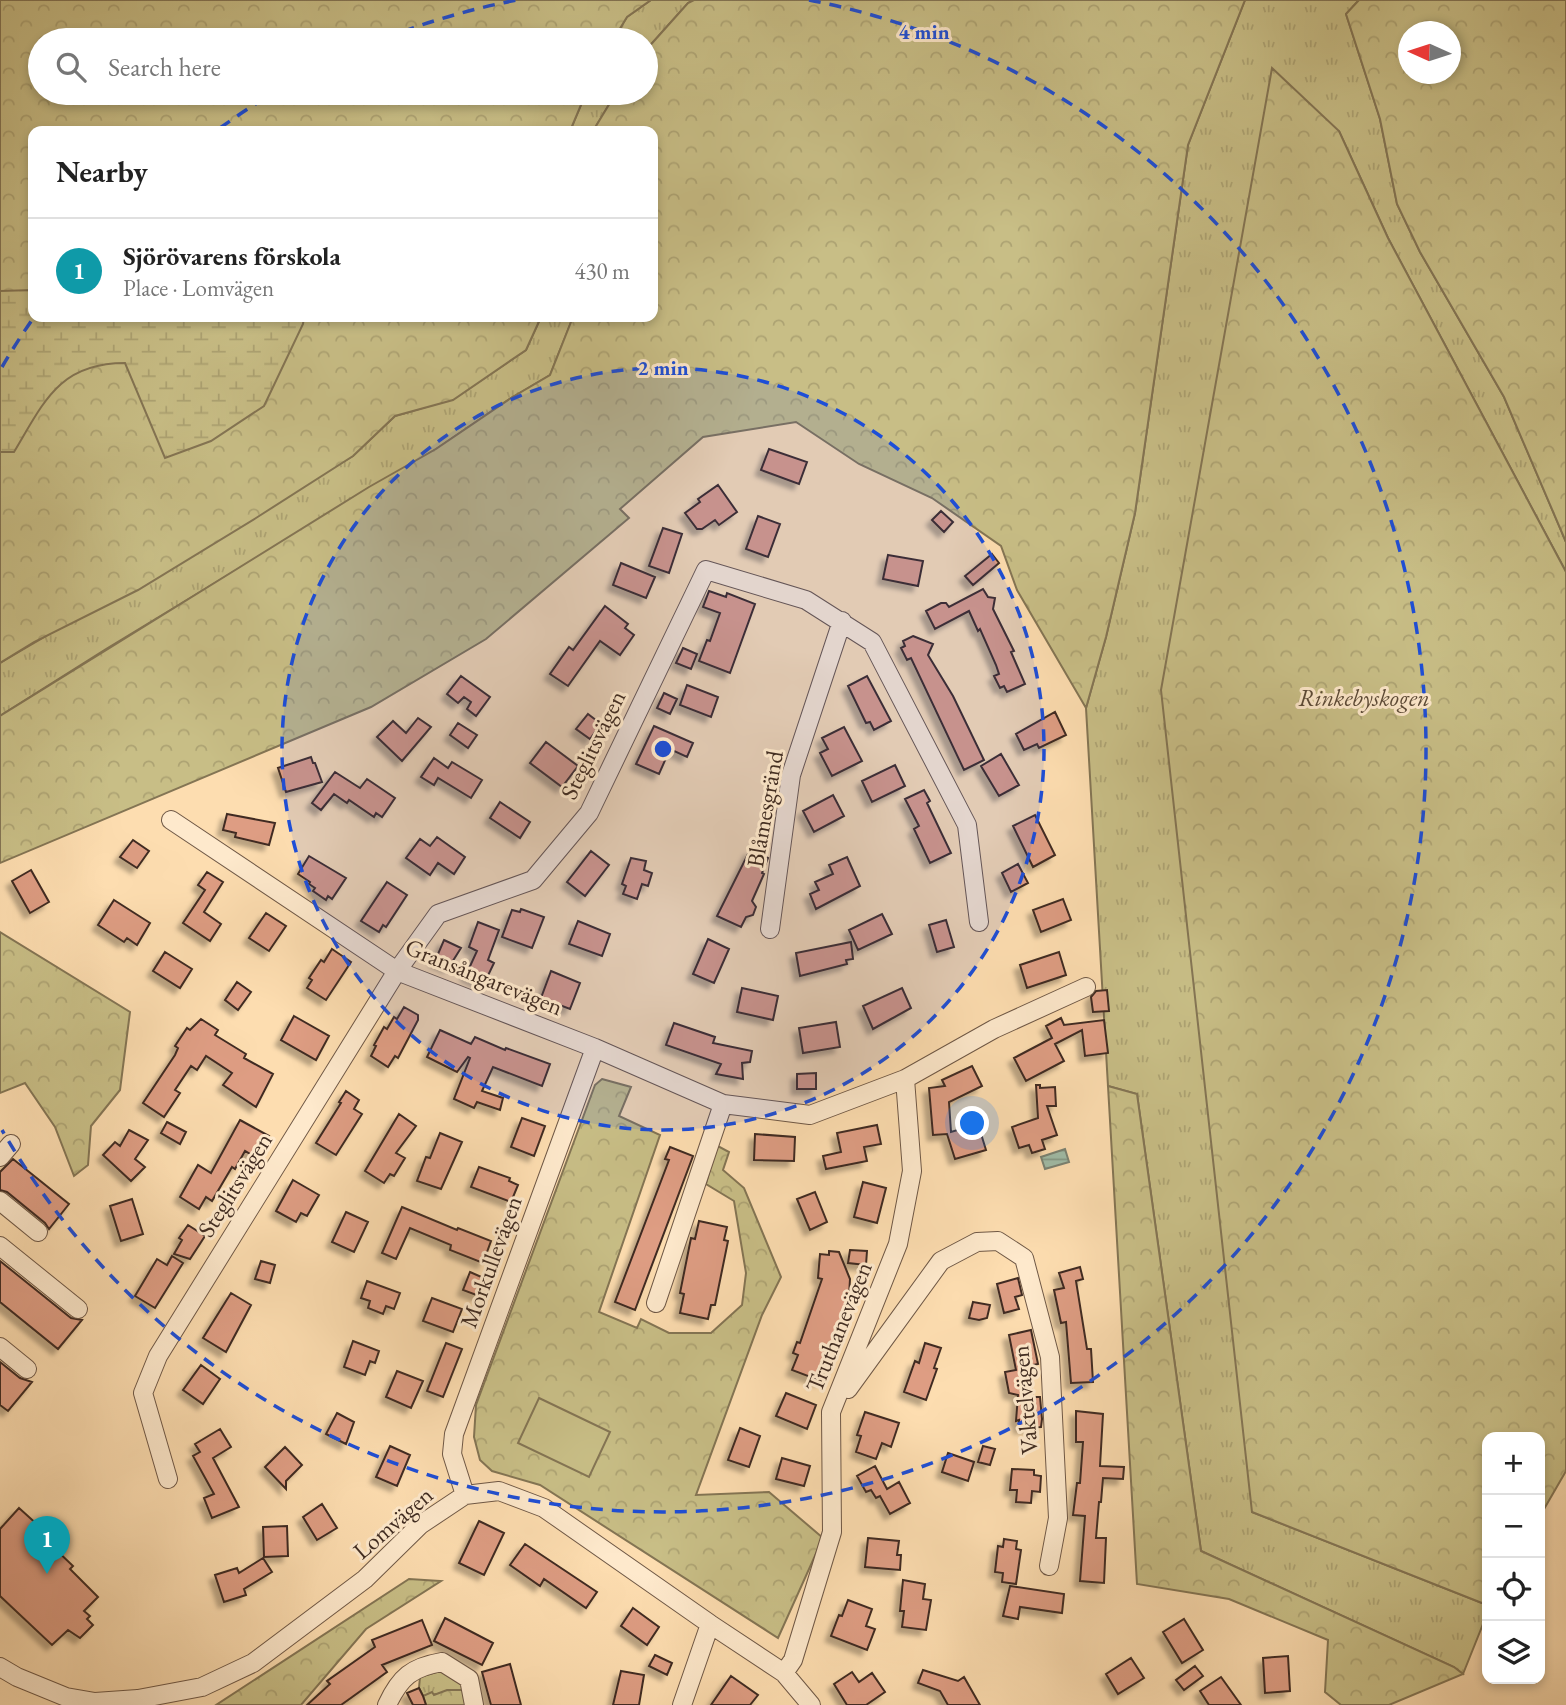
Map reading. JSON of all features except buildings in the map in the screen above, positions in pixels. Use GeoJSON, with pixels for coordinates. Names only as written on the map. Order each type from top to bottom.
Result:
{"type":"FeatureCollection","features":[{"type":"Feature","properties":{"kind":"street","name":"Steglitsvägen"},"geometry":{"type":"LineString","coordinates":[[168,1479],[143,1393],[158,1356],[397,971],[438,914],[533,880],[589,813],[706,569],[806,600],[872,642],[967,825],[979,922]]}},
{"type":"Feature","properties":{"kind":"street","name":"Blåmesgränd"},"geometry":{"type":"LineString","coordinates":[[771,929],[791,775],[842,621]]}},
{"type":"Feature","properties":{"kind":"street","name":"Gransångarevägen"},"geometry":{"type":"LineString","coordinates":[[171,820],[397,971],[595,1048],[723,1104],[810,1115],[905,1079],[994,1029],[1086,987]]}},
{"type":"Feature","properties":{"kind":"street","name":"Morkullevägen"},"geometry":{"type":"LineString","coordinates":[[465,1495],[452,1454],[454,1434],[595,1048]]}},
{"type":"Feature","properties":{"kind":"street","name":"Truthanevägen"},"geometry":{"type":"LineString","coordinates":[[784,1673],[793,1660],[832,1532],[831,1412],[898,1244],[912,1171],[905,1079]]}},
{"type":"Feature","properties":{"kind":"street"},"geometry":{"type":"LineString","coordinates":[[656,1303],[723,1104]]}},
{"type":"Feature","properties":{"kind":"street"},"geometry":{"type":"LineString","coordinates":[[0,1201],[38,1232]]}},
{"type":"Feature","properties":{"kind":"street","name":"Vaktelvägen"},"geometry":{"type":"LineString","coordinates":[[831,1412],[941,1261],[977,1242],[998,1241],[1024,1258],[1050,1357],[1058,1518],[1049,1566]]}},
{"type":"Feature","properties":{"kind":"street"},"geometry":{"type":"LineString","coordinates":[[0,1246],[78,1309]]}},
{"type":"Feature","properties":{"kind":"street"},"geometry":{"type":"LineString","coordinates":[[0,1347],[27,1369]]}},
{"type":"Feature","properties":{"kind":"street","name":"Lomvägen"},"geometry":{"type":"LineString","coordinates":[[0,1667],[66,1697],[94,1703],[202,1688],[253,1663],[365,1579],[420,1525],[465,1495],[499,1491],[544,1508],[784,1673],[811,1705]]}},
{"type":"Feature","properties":{"kind":"street"},"geometry":{"type":"LineString","coordinates":[[682,1705],[710,1624]]}},
{"type":"Feature","properties":{"kind":"street"},"geometry":{"type":"LineString","coordinates":[[387,1705],[394,1689],[413,1670],[442,1662],[469,1679],[474,1705]]}},
{"type":"Feature","properties":{"kind":"green space"},"geometry":{"type":"Polygon","coordinates":[[[0,0],[651,0],[627,17],[620,28],[28,28],[28,105],[581,105],[572,126],[28,126],[28,322],[539,322],[526,350],[453,400],[395,416],[353,456],[256,518],[138,590],[34,642],[0,663],[0,0]]]}},
{"type":"Feature","properties":{"kind":"green space"},"geometry":{"type":"Polygon","coordinates":[[[651,0],[694,0],[688,3],[658,37],[658,28],[620,28],[627,17],[651,0]]]}},
{"type":"Feature","properties":{"kind":"green space"},"geometry":{"type":"Polygon","coordinates":[[[694,0],[1245,0],[1188,145],[1135,513],[1086,708],[1017,590],[1001,546],[932,498],[859,464],[796,422],[703,437],[620,509],[629,518],[486,639],[371,707],[0,863],[0,716],[369,487],[436,449],[550,375],[571,322],[658,322],[658,126],[596,126],[609,105],[658,105],[658,37],[688,3],[694,0]]]}},
{"type":"Feature","properties":{"kind":"green space"},"geometry":{"type":"Polygon","coordinates":[[[1245,0],[1359,0],[1346,14],[1380,119],[1397,204],[1420,252],[1504,397],[1566,542],[1566,572],[1388,238],[1339,131],[1252,1512],[1482,1603],[1482,1626],[1463,1674],[1454,1667],[1201,1551],[1137,1094],[1108,1086],[1086,708],[1135,513],[1188,145],[1245,0]]]}},
{"type":"Feature","properties":{"kind":"green space"},"geometry":{"type":"Polygon","coordinates":[[[1359,0],[1566,0],[1566,542],[1504,397],[1420,252],[1397,204],[1380,119],[1346,14],[1359,0]]]}},
{"type":"Feature","properties":{"kind":"green space","name":"Rinkebyskogen"},"geometry":{"type":"Polygon","coordinates":[[[1272,68],[1339,131],[1388,238],[1566,572],[1566,1471],[1545,1507],[1545,1432],[1482,1432],[1482,1603],[1252,1512],[1161,690],[1272,68]]]}},
{"type":"Feature","properties":{"kind":"green space"},"geometry":{"type":"Polygon","coordinates":[[[581,105],[609,105],[596,126],[572,126],[581,105]]]}},
{"type":"Feature","properties":{"kind":"green space"},"geometry":{"type":"Polygon","coordinates":[[[28,290],[28,322],[303,322],[264,406],[211,441],[165,458],[125,363],[84,370],[69,378],[45,402],[14,452],[0,452],[0,291],[28,290]]]}},
{"type":"Feature","properties":{"kind":"green space"},"geometry":{"type":"Polygon","coordinates":[[[539,322],[571,322],[550,375],[436,449],[0,716],[0,663],[353,456],[395,416],[453,399],[526,350],[539,322]]]}},
{"type":"Feature","properties":{"kind":"green space"},"geometry":{"type":"Polygon","coordinates":[[[0,932],[130,1012],[120,1090],[91,1126],[88,1165],[74,1176],[55,1127],[25,1083],[0,1093],[0,932]]]}},
{"type":"Feature","properties":{"kind":"green space"},"geometry":{"type":"Polygon","coordinates":[[[602,1079],[631,1087],[619,1116],[660,1135],[599,1312],[637,1328],[641,1319],[669,1333],[711,1333],[742,1305],[746,1273],[734,1201],[706,1184],[716,1145],[729,1152],[723,1170],[744,1188],[781,1277],[762,1315],[696,1495],[769,1492],[823,1538],[778,1638],[540,1485],[492,1471],[480,1460],[474,1437],[476,1405],[595,1085],[602,1079]]]}},
{"type":"Feature","properties":{"kind":"green space"},"geometry":{"type":"Polygon","coordinates":[[[1108,1086],[1137,1094],[1201,1551],[1454,1667],[1463,1674],[1389,1705],[1341,1705],[1325,1692],[1328,1640],[1229,1599],[1137,1584],[1108,1086]]]}},
{"type":"Feature","properties":{"kind":"green space"},"geometry":{"type":"Polygon","coordinates":[[[539,1398],[610,1432],[589,1477],[518,1443],[539,1398]]]}},
{"type":"Feature","properties":{"kind":"green space"},"geometry":{"type":"Polygon","coordinates":[[[409,1579],[441,1581],[366,1629],[301,1705],[216,1705],[409,1579]]]}},
{"type":"Feature","properties":{"kind":"green space"},"geometry":{"type":"Polygon","coordinates":[[[440,1671],[454,1677],[466,1690],[423,1696],[419,1688],[420,1677],[440,1671]]]}},
{"type":"Feature","properties":{"kind":"green space"},"geometry":{"type":"Polygon","coordinates":[[[447,1690],[466,1690],[469,1705],[426,1705],[423,1696],[447,1690]]]}},
{"type":"Feature","properties":{"kind":"shaded area"},"geometry":{"type":"Polygon","coordinates":[[[1065,1149],[1069,1162],[1045,1169],[1041,1157],[1065,1149]]]}},
{"type":"Feature","properties":{"kind":"place","name":"Sjörövarens förskola"},"geometry":{"type":"Point","coordinates":[47,1574]}}]}
